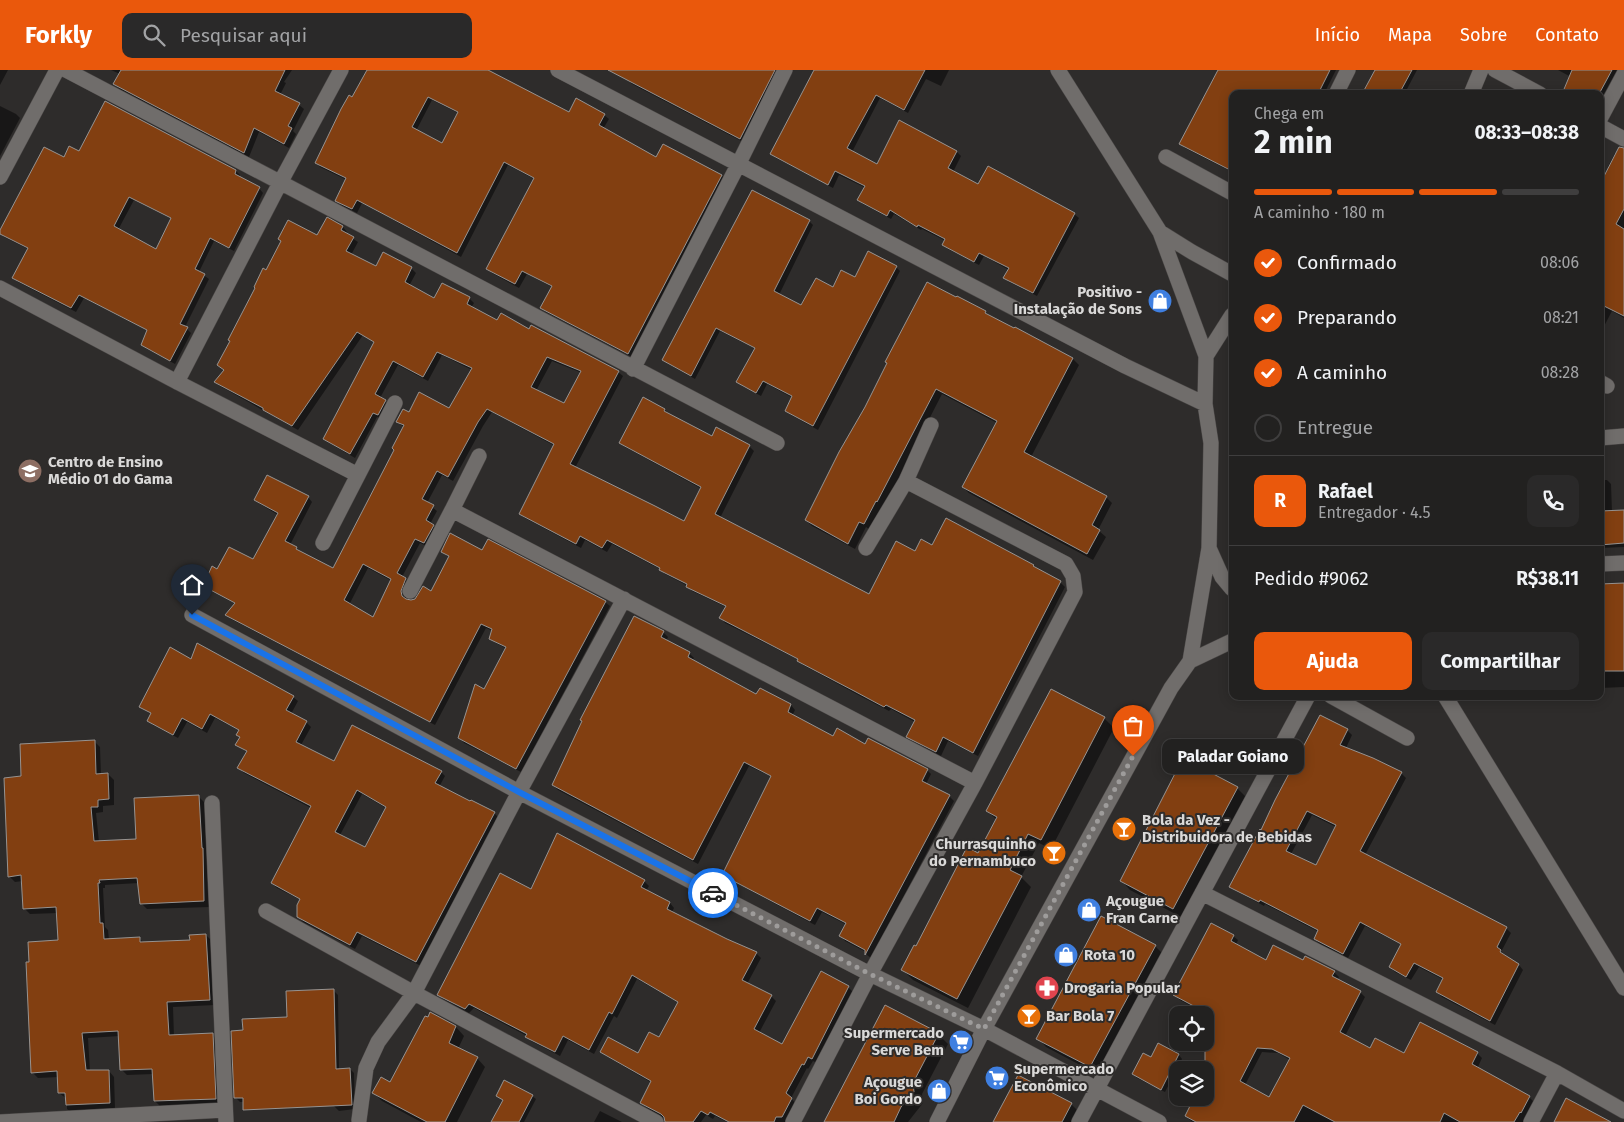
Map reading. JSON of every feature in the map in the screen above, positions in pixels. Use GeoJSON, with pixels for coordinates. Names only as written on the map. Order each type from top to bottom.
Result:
{"type":"FeatureCollection","features":[{"type":"Feature","properties":{"kind":"street"},"geometry":{"type":"LineString","coordinates":[[0,177],[57,70]]}},
{"type":"Feature","properties":{"kind":"street"},"geometry":{"type":"LineString","coordinates":[[66,70],[777,443]]}},
{"type":"Feature","properties":{"kind":"street"},"geometry":{"type":"LineString","coordinates":[[177,382],[341,70]]}},
{"type":"Feature","properties":{"kind":"street"},"geometry":{"type":"LineString","coordinates":[[558,70],[1116,362],[1205,404]]}},
{"type":"Feature","properties":{"kind":"street"},"geometry":{"type":"LineString","coordinates":[[633,369],[785,70]]}},
{"type":"Feature","properties":{"kind":"street"},"geometry":{"type":"LineString","coordinates":[[937,1122],[984,1029],[1170,688],[1190,661],[1209,548],[1211,443],[1205,404],[1206,356],[1160,232],[1058,70]]}},
{"type":"Feature","properties":{"kind":"street"},"geometry":{"type":"LineString","coordinates":[[1338,90],[1348,70]]}},
{"type":"Feature","properties":{"kind":"street"},"geometry":{"type":"LineString","coordinates":[[1473,90],[1482,70]]}},
{"type":"Feature","properties":{"kind":"street"},"geometry":{"type":"LineString","coordinates":[[1495,70],[1532,90]]}},
{"type":"Feature","properties":{"kind":"street"},"geometry":{"type":"LineString","coordinates":[[1604,112],[1624,74]]}},
{"type":"Feature","properties":{"kind":"street"},"geometry":{"type":"LineString","coordinates":[[1604,128],[1624,139]]}},
{"type":"Feature","properties":{"kind":"street"},"geometry":{"type":"LineString","coordinates":[[1166,157],[1229,191]]}},
{"type":"Feature","properties":{"kind":"street"},"geometry":{"type":"LineString","coordinates":[[1160,232],[1229,272]]}},
{"type":"Feature","properties":{"kind":"street"},"geometry":{"type":"LineString","coordinates":[[0,288],[358,475]]}},
{"type":"Feature","properties":{"kind":"street"},"geometry":{"type":"LineString","coordinates":[[1206,356],[1229,321]]}},
{"type":"Feature","properties":{"kind":"street"},"geometry":{"type":"LineString","coordinates":[[323,543],[395,403]]}},
{"type":"Feature","properties":{"kind":"street"},"geometry":{"type":"LineString","coordinates":[[866,548],[906,481],[931,425]]}},
{"type":"Feature","properties":{"kind":"street"},"geometry":{"type":"LineString","coordinates":[[1604,438],[1624,436]]}},
{"type":"Feature","properties":{"kind":"street"},"geometry":{"type":"LineString","coordinates":[[410,591],[479,456]]}},
{"type":"Feature","properties":{"kind":"street"},"geometry":{"type":"LineString","coordinates":[[793,1122],[870,974],[975,783],[1075,592],[1073,576],[1066,564],[906,481]]}},
{"type":"Feature","properties":{"kind":"street"},"geometry":{"type":"LineString","coordinates":[[452,510],[975,783]]}},
{"type":"Feature","properties":{"kind":"street"},"geometry":{"type":"LineString","coordinates":[[1209,548],[1222,577],[1229,585]]}},
{"type":"Feature","properties":{"kind":"street"},"geometry":{"type":"LineString","coordinates":[[1604,564],[1624,563]]}},
{"type":"Feature","properties":{"kind":"street"},"geometry":{"type":"LineString","coordinates":[[359,1120],[366,1068],[378,1042],[414,993],[519,792],[624,599]]}},
{"type":"Feature","properties":{"kind":"street"},"geometry":{"type":"LineString","coordinates":[[192,615],[519,792],[870,974],[984,1029],[1159,1122]]}},
{"type":"Feature","properties":{"kind":"street"},"geometry":{"type":"LineString","coordinates":[[1190,661],[1229,642]]}},
{"type":"Feature","properties":{"kind":"street"},"geometry":{"type":"LineString","coordinates":[[1078,1122],[1306,700]]}},
{"type":"Feature","properties":{"kind":"street"},"geometry":{"type":"LineString","coordinates":[[1338,700],[1407,738]]}},
{"type":"Feature","properties":{"kind":"street"},"geometry":{"type":"LineString","coordinates":[[1447,700],[1624,988]]}},
{"type":"Feature","properties":{"kind":"street"},"geometry":{"type":"LineString","coordinates":[[0,1122],[225,1116],[212,803]]}},
{"type":"Feature","properties":{"kind":"street"},"geometry":{"type":"LineString","coordinates":[[1202,893],[1557,1073],[1624,1111]]}},
{"type":"Feature","properties":{"kind":"street"},"geometry":{"type":"LineString","coordinates":[[266,911],[414,993],[656,1122]]}},
{"type":"Feature","properties":{"kind":"street"},"geometry":{"type":"LineString","coordinates":[[1531,1122],[1557,1073]]}},
{"type":"Feature","properties":{"kind":"building"},"geometry":{"type":"Polygon","coordinates":[[[121,70],[285,70],[275,91],[300,103],[288,126],[292,128],[284,144],[254,128],[244,153],[113,84],[121,70]]]}},
{"type":"Feature","properties":{"kind":"building"},"geometry":{"type":"Polygon","coordinates":[[[367,70],[488,70],[569,112],[576,98],[605,114],[599,125],[656,157],[663,144],[722,175],[628,354],[540,308],[552,286],[522,271],[515,284],[486,269],[534,178],[504,162],[457,253],[357,200],[352,209],[335,201],[346,178],[315,163],[341,109],[349,95],[352,97],[367,70]],[[428,97],[412,127],[442,143],[458,112],[428,97]]]}},
{"type":"Feature","properties":{"kind":"building"},"geometry":{"type":"Polygon","coordinates":[[[608,70],[775,70],[740,139],[608,70]]]}},
{"type":"Feature","properties":{"kind":"building"},"geometry":{"type":"Polygon","coordinates":[[[814,70],[925,70],[904,110],[876,95],[847,148],[877,164],[899,120],[957,151],[948,168],[978,184],[988,166],[1075,213],[1033,293],[1003,278],[1009,268],[979,253],[974,262],[942,245],[945,239],[918,225],[917,227],[890,210],[887,216],[857,200],[865,186],[835,171],[828,185],[770,154],[814,70]]]}},
{"type":"Feature","properties":{"kind":"building"},"geometry":{"type":"Polygon","coordinates":[[[1218,70],[1330,70],[1320,90],[1229,90],[1229,169],[1179,144],[1218,70]]]}},
{"type":"Feature","properties":{"kind":"building"},"geometry":{"type":"Polygon","coordinates":[[[1375,70],[1412,70],[1401,90],[1364,90],[1375,70]]]}},
{"type":"Feature","properties":{"kind":"building"},"geometry":{"type":"Polygon","coordinates":[[[1572,70],[1612,70],[1601,90],[1564,90],[1572,70]]]}},
{"type":"Feature","properties":{"kind":"building"},"geometry":{"type":"Polygon","coordinates":[[[105,101],[236,170],[235,174],[260,187],[229,248],[210,238],[195,269],[205,274],[180,324],[188,327],[170,361],[141,345],[147,330],[79,295],[71,308],[12,278],[28,248],[0,234],[0,230],[44,147],[64,157],[69,146],[79,151],[105,101]],[[129,197],[114,226],[156,249],[171,218],[129,197]]]}},
{"type":"Feature","properties":{"kind":"building"},"geometry":{"type":"Polygon","coordinates":[[[1619,147],[1624,148],[1624,209],[1616,224],[1624,229],[1624,316],[1604,306],[1604,176],[1619,147]]]}},
{"type":"Feature","properties":{"kind":"building"},"geometry":{"type":"Polygon","coordinates":[[[752,190],[810,220],[774,291],[801,305],[816,278],[833,287],[841,270],[855,277],[868,251],[897,266],[813,426],[785,411],[792,396],[763,381],[756,393],[736,382],[755,348],[716,328],[691,376],[662,360],[752,190]]]}},
{"type":"Feature","properties":{"kind":"building"},"geometry":{"type":"Polygon","coordinates":[[[327,217],[343,226],[341,230],[354,237],[346,251],[376,266],[383,252],[412,267],[405,282],[434,298],[442,283],[470,297],[467,304],[497,320],[501,313],[529,329],[531,325],[619,371],[570,464],[684,521],[701,487],[619,443],[643,397],[665,409],[664,411],[712,436],[716,427],[750,445],[715,514],[869,594],[896,541],[915,551],[921,539],[932,545],[946,518],[1061,581],[973,753],[943,737],[936,752],[906,737],[915,720],[886,705],[884,707],[719,618],[726,606],[686,587],[687,584],[607,540],[602,548],[580,536],[576,544],[519,514],[554,444],[487,409],[448,477],[437,471],[422,499],[434,505],[426,520],[434,525],[424,543],[415,539],[397,573],[406,578],[401,591],[402,596],[406,599],[415,599],[423,586],[431,591],[449,556],[441,552],[450,533],[482,550],[488,539],[606,601],[516,769],[458,738],[475,684],[484,689],[506,647],[489,639],[492,629],[481,624],[430,722],[225,615],[235,603],[203,586],[212,566],[217,569],[229,547],[253,559],[278,513],[254,500],[267,475],[309,496],[285,541],[297,547],[296,549],[333,568],[394,450],[392,448],[404,425],[396,422],[403,409],[409,412],[419,392],[449,408],[472,368],[437,352],[423,377],[393,361],[375,394],[386,400],[378,415],[373,413],[350,454],[323,439],[374,342],[357,332],[292,426],[214,382],[224,370],[217,365],[230,341],[228,340],[255,288],[263,268],[266,270],[281,241],[278,239],[288,220],[317,235],[327,217]],[[547,357],[531,387],[564,403],[581,371],[547,357]],[[363,564],[344,600],[373,617],[391,579],[363,564]]]}},
{"type":"Feature","properties":{"kind":"building"},"geometry":{"type":"Polygon","coordinates":[[[927,282],[986,311],[985,313],[1073,358],[1024,452],[1107,496],[1092,525],[1100,530],[1087,554],[962,487],[997,421],[936,389],[877,502],[864,524],[859,522],[848,544],[805,520],[839,452],[865,407],[887,363],[885,362],[927,282]]]}},
{"type":"Feature","properties":{"kind":"building"},"geometry":{"type":"Polygon","coordinates":[[[1624,510],[1624,543],[1604,545],[1604,511],[1624,510]]]}},
{"type":"Feature","properties":{"kind":"building"},"geometry":{"type":"Polygon","coordinates":[[[1624,583],[1624,671],[1604,671],[1604,584],[1624,583]]]}},
{"type":"Feature","properties":{"kind":"building"},"geometry":{"type":"Polygon","coordinates":[[[634,616],[664,631],[661,637],[690,652],[688,657],[756,694],[760,688],[791,704],[788,712],[833,736],[837,728],[865,744],[868,738],[928,769],[922,781],[950,795],[865,955],[865,950],[839,936],[846,923],[817,908],[810,921],[722,875],[771,776],[744,762],[693,860],[552,785],[582,721],[580,720],[634,616]]]}},
{"type":"Feature","properties":{"kind":"building"},"geometry":{"type":"Polygon","coordinates":[[[197,643],[294,696],[286,710],[307,721],[296,742],[334,761],[352,725],[442,771],[435,783],[495,812],[416,962],[357,932],[350,945],[297,917],[297,905],[300,899],[271,883],[311,806],[237,768],[247,751],[235,745],[240,737],[236,735],[239,730],[210,714],[202,729],[182,718],[173,735],[147,721],[151,713],[139,707],[170,647],[191,659],[197,643]],[[357,790],[335,832],[365,847],[386,807],[357,790]]]}},
{"type":"Feature","properties":{"kind":"building"},"geometry":{"type":"Polygon","coordinates":[[[1051,689],[1105,717],[1041,840],[1028,834],[1010,870],[1022,876],[957,999],[901,970],[914,945],[916,946],[967,847],[978,853],[997,817],[986,811],[1051,689]]]}},
{"type":"Feature","properties":{"kind":"building"},"geometry":{"type":"Polygon","coordinates":[[[1320,715],[1348,729],[1340,745],[1402,772],[1360,851],[1507,927],[1497,947],[1501,950],[1500,952],[1519,964],[1490,1021],[1436,992],[1443,978],[1414,963],[1406,977],[1389,967],[1401,944],[1360,922],[1343,954],[1314,939],[1318,930],[1260,900],[1259,902],[1229,887],[1261,830],[1320,715]],[[1307,811],[1286,851],[1316,865],[1336,825],[1307,811]]]}},
{"type":"Feature","properties":{"kind":"building"},"geometry":{"type":"Polygon","coordinates":[[[95,740],[96,774],[108,773],[109,799],[98,800],[98,807],[91,807],[94,841],[136,839],[134,798],[199,795],[204,901],[140,904],[137,878],[99,880],[100,923],[103,923],[104,939],[140,937],[140,942],[190,940],[189,935],[206,934],[210,1000],[167,1002],[169,1035],[213,1033],[216,1099],[154,1101],[152,1069],[120,1070],[118,1031],[82,1033],[86,1070],[109,1070],[110,1103],[66,1105],[65,1093],[58,1093],[57,1071],[31,1073],[26,962],[29,962],[28,942],[58,940],[56,907],[23,909],[21,875],[8,877],[4,778],[21,776],[20,744],[95,740]]]}},
{"type":"Feature","properties":{"kind":"building"},"geometry":{"type":"Polygon","coordinates":[[[1183,758],[1238,787],[1173,909],[1120,881],[1183,758]]]}},
{"type":"Feature","properties":{"kind":"building"},"geometry":{"type":"Polygon","coordinates":[[[557,833],[645,880],[641,887],[670,902],[667,909],[757,952],[742,980],[772,995],[754,1029],[782,1044],[821,971],[849,986],[812,1059],[808,1057],[804,1065],[802,1064],[786,1093],[792,1098],[782,1117],[776,1117],[774,1122],[729,1122],[710,1112],[708,1115],[701,1111],[693,1122],[665,1122],[661,1114],[640,1103],[651,1081],[600,1052],[608,1037],[638,1053],[649,1032],[659,1037],[678,1002],[632,975],[612,1014],[609,1012],[589,1050],[563,1036],[555,1052],[525,1037],[527,1034],[469,1004],[465,1009],[437,995],[500,873],[531,889],[557,833]]]}},
{"type":"Feature","properties":{"kind":"building"},"geometry":{"type":"Polygon","coordinates":[[[1101,916],[1156,945],[1090,1067],[1036,1039],[1101,916]]]}},
{"type":"Feature","properties":{"kind":"building"},"geometry":{"type":"Polygon","coordinates":[[[1211,923],[1234,935],[1231,941],[1266,960],[1273,945],[1303,960],[1305,956],[1335,971],[1332,976],[1361,991],[1340,1032],[1370,1048],[1375,1038],[1404,1053],[1420,1022],[1478,1052],[1472,1064],[1530,1096],[1514,1122],[1460,1122],[1444,1113],[1440,1122],[1335,1122],[1303,1105],[1294,1122],[1196,1122],[1185,1116],[1190,1106],[1214,1106],[1214,1061],[1205,1061],[1205,1051],[1214,1051],[1214,1006],[1194,1006],[1173,995],[1211,923]],[[1257,1048],[1240,1081],[1269,1097],[1290,1058],[1272,1049],[1257,1048]]]}},
{"type":"Feature","properties":{"kind":"building"},"geometry":{"type":"Polygon","coordinates":[[[334,989],[336,1069],[350,1068],[352,1105],[243,1110],[243,1098],[234,1098],[231,1031],[243,1030],[242,1019],[287,1017],[286,991],[334,989]]]}},
{"type":"Feature","properties":{"kind":"building"},"geometry":{"type":"Polygon","coordinates":[[[885,1005],[939,1033],[913,1083],[914,1092],[901,1107],[894,1122],[824,1122],[885,1005]]]}},
{"type":"Feature","properties":{"kind":"building"},"geometry":{"type":"Polygon","coordinates":[[[430,1012],[456,1026],[449,1043],[478,1057],[445,1122],[427,1122],[372,1093],[381,1077],[390,1082],[425,1016],[428,1017],[430,1012]]]}},
{"type":"Feature","properties":{"kind":"building"},"geometry":{"type":"Polygon","coordinates":[[[1158,1043],[1169,1049],[1169,1051],[1179,1054],[1176,1061],[1169,1061],[1169,1074],[1161,1090],[1132,1074],[1143,1053],[1151,1057],[1158,1043]]]}},
{"type":"Feature","properties":{"kind":"building"},"geometry":{"type":"Polygon","coordinates":[[[1018,1075],[1072,1103],[1062,1122],[993,1122],[1018,1075]]]}},
{"type":"Feature","properties":{"kind":"building"},"geometry":{"type":"Polygon","coordinates":[[[504,1080],[533,1095],[519,1122],[491,1122],[503,1100],[496,1096],[504,1080]]]}},
{"type":"Feature","properties":{"kind":"building"},"geometry":{"type":"Polygon","coordinates":[[[1566,1098],[1611,1122],[1554,1122],[1566,1098]]]}},
{"type":"Feature","properties":{"kind":"way so far"},"geometry":{"type":"LineString","coordinates":[[713,893],[870,974],[984,1029],[1133,756]]}},
{"type":"Feature","properties":{"kind":"place","name":"Positivo - Instalação de Sons"},"geometry":{"type":"Point","coordinates":[1160,301]}},
{"type":"Feature","properties":{"kind":"place","name":"Centro de Ensino Médio 01 do Gama"},"geometry":{"type":"Point","coordinates":[30,471]}},
{"type":"Feature","properties":{"kind":"place","name":"Paladar Goiano"},"geometry":{"type":"Point","coordinates":[1133,756]}},
{"type":"Feature","properties":{"kind":"place","name":"Bola da Vez - Distribuidora de Bebidas"},"geometry":{"type":"Point","coordinates":[1124,829]}},
{"type":"Feature","properties":{"kind":"place","name":"Churrasquinho do Pernambuco"},"geometry":{"type":"Point","coordinates":[1054,853]}},
{"type":"Feature","properties":{"kind":"place","name":"Açougue Fran Carne"},"geometry":{"type":"Point","coordinates":[1089,910]}},
{"type":"Feature","properties":{"kind":"place","name":"Rota 10"},"geometry":{"type":"Point","coordinates":[1066,955]}},
{"type":"Feature","properties":{"kind":"place","name":"Drogaria Popular"},"geometry":{"type":"Point","coordinates":[1047,988]}},
{"type":"Feature","properties":{"kind":"place","name":"Bar Bola 7"},"geometry":{"type":"Point","coordinates":[1029,1016]}},
{"type":"Feature","properties":{"kind":"place","name":"Supermercado Serve Bem"},"geometry":{"type":"Point","coordinates":[961,1042]}},
{"type":"Feature","properties":{"kind":"place","name":"Supermercado Econômico"},"geometry":{"type":"Point","coordinates":[997,1078]}},
{"type":"Feature","properties":{"kind":"place","name":"Açougue Boi Gordo"},"geometry":{"type":"Point","coordinates":[939,1091]}},
{"type":"Feature","properties":{"kind":"route"},"geometry":{"type":"LineString","coordinates":[[192,615],[519,792],[713,893]]}}]}
